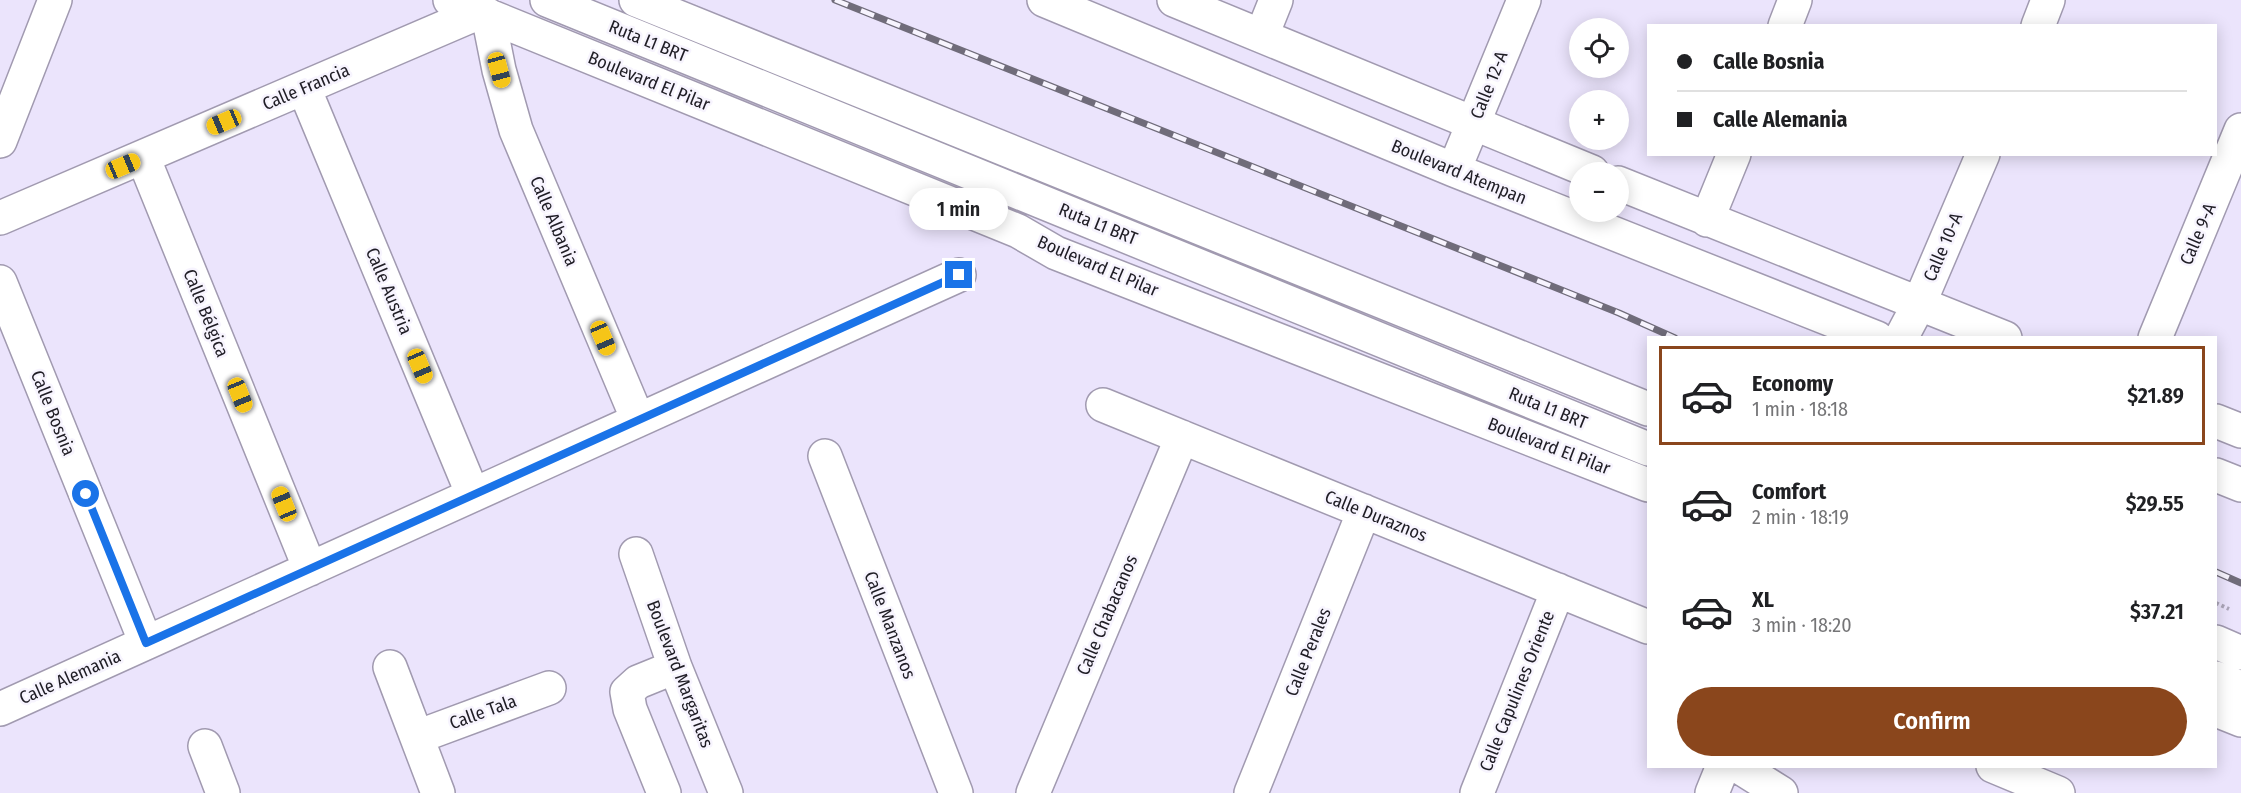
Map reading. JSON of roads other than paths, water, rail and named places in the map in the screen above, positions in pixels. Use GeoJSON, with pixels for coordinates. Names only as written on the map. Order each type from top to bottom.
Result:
{"type":"FeatureCollection","features":[{"type":"Feature","properties":{"kind":"street"},"geometry":{"type":"LineString","coordinates":[[0,141],[55,0]]}},
{"type":"Feature","properties":{"kind":"street","name":"Boulevard El Pilar"},"geometry":{"type":"LineString","coordinates":[[450,0],[1018,231],[1056,253],[1647,485]]}},
{"type":"Feature","properties":{"kind":"street","name":"Ruta L1 BRT"},"geometry":{"type":"LineString","coordinates":[[547,0],[1647,449]]}},
{"type":"Feature","properties":{"kind":"street","name":"Ruta L1 BRT"},"geometry":{"type":"LineString","coordinates":[[636,0],[1647,409]]}},
{"type":"Feature","properties":{"kind":"street","name":"Boulevard Atempan"},"geometry":{"type":"LineString","coordinates":[[1044,0],[1454,170],[1872,336]]}},
{"type":"Feature","properties":{"kind":"street"},"geometry":{"type":"LineString","coordinates":[[1174,0],[1569,162]]}},
{"type":"Feature","properties":{"kind":"street"},"geometry":{"type":"LineString","coordinates":[[1262,35],[1276,0]]}},
{"type":"Feature","properties":{"kind":"street","name":"Calle 12-A"},"geometry":{"type":"LineString","coordinates":[[1454,170],[1524,0]]}},
{"type":"Feature","properties":{"kind":"street"},"geometry":{"type":"LineString","coordinates":[[1786,24],[1795,0]]}},
{"type":"Feature","properties":{"kind":"street"},"geometry":{"type":"LineString","coordinates":[[2038,24],[2048,0]]}},
{"type":"Feature","properties":{"kind":"street","name":"Calle Francia"},"geometry":{"type":"LineString","coordinates":[[0,218],[484,14]]}},
{"type":"Feature","properties":{"kind":"street","name":"Calle Albania"},"geometry":{"type":"LineString","coordinates":[[484,14],[516,130],[638,420]]}},
{"type":"Feature","properties":{"kind":"street","name":"Calle Austria"},"geometry":{"type":"LineString","coordinates":[[304,88],[473,495]]}},
{"type":"Feature","properties":{"kind":"street","name":"Calle 9-A"},"geometry":{"type":"LineString","coordinates":[[2156,336],[2241,130]]}},
{"type":"Feature","properties":{"kind":"street"},"geometry":{"type":"LineString","coordinates":[[1707,220],[1733,156]]}},
{"type":"Feature","properties":{"kind":"street","name":"Calle 10-A"},"geometry":{"type":"LineString","coordinates":[[1902,336],[1919,304],[1982,156]]}},
{"type":"Feature","properties":{"kind":"street","name":"Calle Bélgica"},"geometry":{"type":"LineString","coordinates":[[143,157],[310,569]]}},
{"type":"Feature","properties":{"kind":"street"},"geometry":{"type":"LineString","coordinates":[[1629,188],[2000,336]]}},
{"type":"Feature","properties":{"kind":"street","name":"Calle Alemania"},"geometry":{"type":"LineString","coordinates":[[0,709],[959,275]]}},
{"type":"Feature","properties":{"kind":"street","name":"Calle Bosnia"},"geometry":{"type":"LineString","coordinates":[[0,282],[146,643]]}},
{"type":"Feature","properties":{"kind":"street","name":"Calle Duraznos"},"geometry":{"type":"LineString","coordinates":[[1103,405],[1647,627]]}},
{"type":"Feature","properties":{"kind":"street"},"geometry":{"type":"LineString","coordinates":[[2217,421],[2241,431]]}},
{"type":"Feature","properties":{"kind":"street","name":"Calle Chabacanos"},"geometry":{"type":"LineString","coordinates":[[1033,793],[1182,437]]}},
{"type":"Feature","properties":{"kind":"street","name":"Calle Manzanos"},"geometry":{"type":"LineString","coordinates":[[825,456],[956,793]]}},
{"type":"Feature","properties":{"kind":"street"},"geometry":{"type":"LineString","coordinates":[[2217,475],[2241,485]]}},
{"type":"Feature","properties":{"kind":"street","name":"Calle Perales"},"geometry":{"type":"LineString","coordinates":[[1251,793],[1364,511]]}},
{"type":"Feature","properties":{"kind":"street","name":"Boulevard Margaritas"},"geometry":{"type":"LineString","coordinates":[[636,554],[675,667],[726,793]]}},
{"type":"Feature","properties":{"kind":"street","name":"Calle Capulines Oriente"},"geometry":{"type":"LineString","coordinates":[[1477,793],[1558,590]]}},
{"type":"Feature","properties":{"kind":"street"},"geometry":{"type":"LineString","coordinates":[[2217,642],[2241,653]]}},
{"type":"Feature","properties":{"kind":"street"},"geometry":{"type":"LineString","coordinates":[[390,667],[438,793]]}},
{"type":"Feature","properties":{"kind":"street"},"geometry":{"type":"LineString","coordinates":[[664,793],[627,700],[627,692],[632,686],[675,667]]}},
{"type":"Feature","properties":{"kind":"street"},"geometry":{"type":"LineString","coordinates":[[2217,678],[2241,688]]}},
{"type":"Feature","properties":{"kind":"street","name":"Calle Tala"},"geometry":{"type":"LineString","coordinates":[[417,737],[549,688]]}},
{"type":"Feature","properties":{"kind":"street"},"geometry":{"type":"LineString","coordinates":[[2217,710],[2241,720]]}},
{"type":"Feature","properties":{"kind":"street"},"geometry":{"type":"LineString","coordinates":[[205,746],[223,793]]}},
{"type":"Feature","properties":{"kind":"street"},"geometry":{"type":"LineString","coordinates":[[1712,793],[1722,768]]}},
{"type":"Feature","properties":{"kind":"street"},"geometry":{"type":"LineString","coordinates":[[1741,768],[1781,793]]}},
{"type":"Feature","properties":{"kind":"street"},"geometry":{"type":"LineString","coordinates":[[2009,778],[2058,793]]}},
{"type":"Feature","properties":{"kind":"railway"},"geometry":{"type":"LineString","coordinates":[[835,0],[1619,313],[1671,336]]}},
{"type":"Feature","properties":{"kind":"railway"},"geometry":{"type":"LineString","coordinates":[[2217,572],[2241,583]]}}]}
